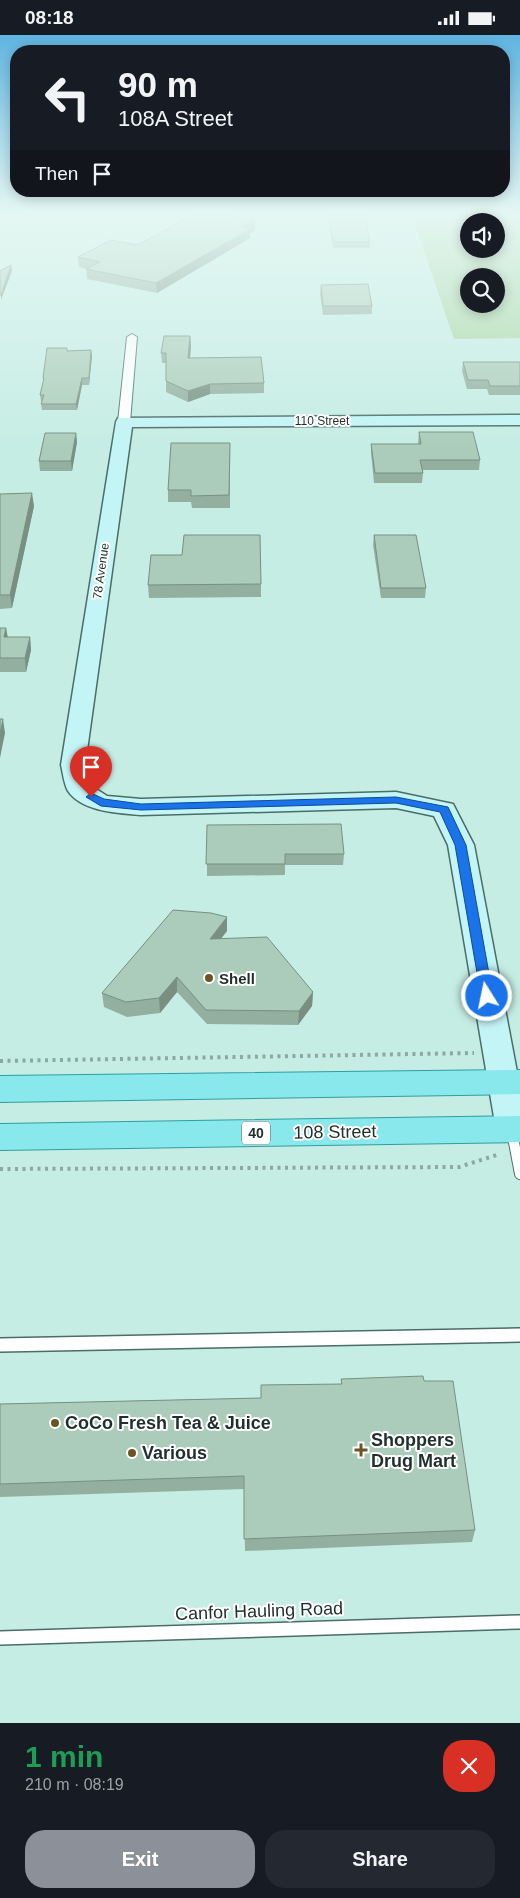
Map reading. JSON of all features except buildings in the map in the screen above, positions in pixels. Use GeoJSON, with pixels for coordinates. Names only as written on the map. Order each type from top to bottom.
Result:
{"type":"FeatureCollection","features":[{"type":"Feature","properties":{"kind":"main road"},"geometry":{"type":"LineString","coordinates":[[0,1089],[506,1072]]}},
{"type":"Feature","properties":{"kind":"main road","name":"108 Street"},"geometry":{"type":"LineString","coordinates":[[0,1137],[516,1136]]}},
{"type":"Feature","properties":{"kind":"street","name":"78 Avenue"},"geometry":{"type":"LineString","coordinates":[[132,337],[124,422],[72,765],[79,789],[101,803],[141,807],[396,800],[444,810],[461,845],[506,1072]]}},
{"type":"Feature","properties":{"kind":"street","name":"110 Street"},"geometry":{"type":"LineString","coordinates":[[124,422],[520,419]]}},
{"type":"Feature","properties":{"kind":"street"},"geometry":{"type":"LineString","coordinates":[[506,1072],[516,1136]]}},
{"type":"Feature","properties":{"kind":"lane"},"geometry":{"type":"LineString","coordinates":[[516,1136],[520,1174]]}},
{"type":"Feature","properties":{"kind":"lane"},"geometry":{"type":"LineString","coordinates":[[0,1345],[520,1335]]}},
{"type":"Feature","properties":{"kind":"lane","name":"Canfor Hauling Road"},"geometry":{"type":"LineString","coordinates":[[0,1638],[520,1622]]}},
{"type":"Feature","properties":{"kind":"path"},"geometry":{"type":"LineString","coordinates":[[0,1061],[506,1072]]}},
{"type":"Feature","properties":{"kind":"path"},"geometry":{"type":"LineString","coordinates":[[0,1169],[459,1167],[516,1136]]}},
{"type":"Feature","properties":{"kind":"green space"},"geometry":{"type":"Polygon","coordinates":[[[438,291],[460,291],[460,313],[505,313],[505,291],[520,291],[520,338],[454,339],[438,291]]]}},
{"type":"Feature","properties":{"kind":"place","name":"Shell"},"geometry":{"type":"Point","coordinates":[209,978]}},
{"type":"Feature","properties":{"kind":"place","name":"CoCo Fresh Tea & Juice"},"geometry":{"type":"Point","coordinates":[55,1423]}},
{"type":"Feature","properties":{"kind":"place","name":"Shoppers Drug Mart"},"geometry":{"type":"Point","coordinates":[361,1450]}},
{"type":"Feature","properties":{"kind":"place","name":"Various"},"geometry":{"type":"Point","coordinates":[132,1453]}},
{"type":"Feature","properties":{"kind":"route"},"geometry":{"type":"LineString","coordinates":[[91,797],[101,803],[141,807],[396,800],[444,810],[461,845],[487,996]]}}]}
